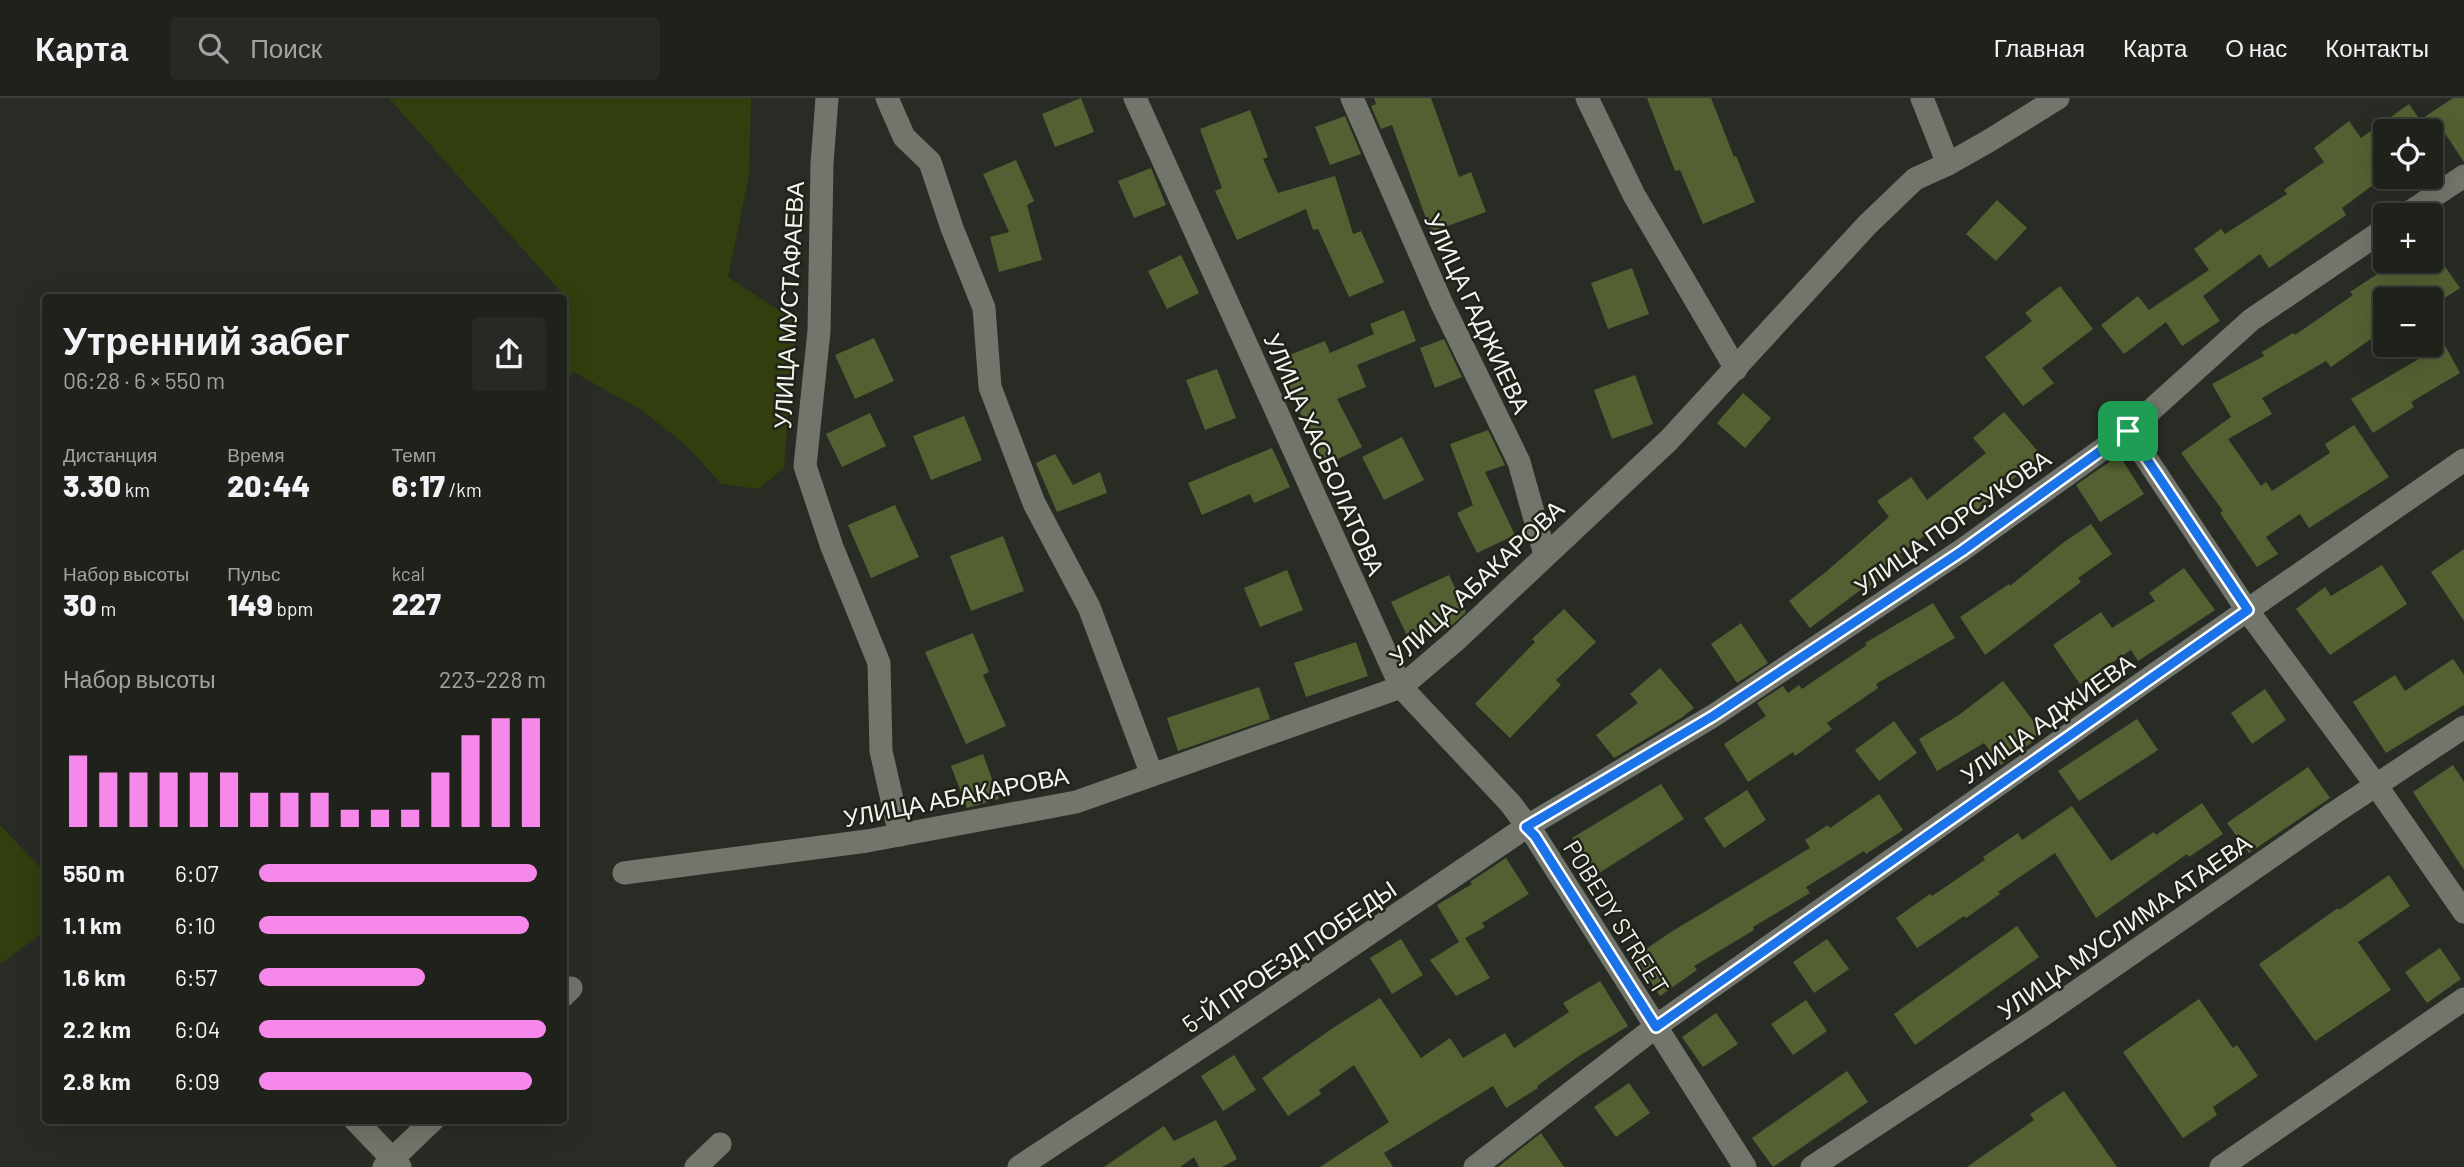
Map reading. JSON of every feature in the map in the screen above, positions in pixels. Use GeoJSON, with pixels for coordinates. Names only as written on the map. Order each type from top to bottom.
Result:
{"type":"FeatureCollection","features":[{"type":"Feature","properties":{"kind":"street","name":"УЛИЦА МУСТАФАЕВА"},"geometry":{"type":"LineString","coordinates":[[827,98],[822,164],[819,331],[805,466],[832,547],[879,663],[881,751],[900,835]]}},
{"type":"Feature","properties":{"kind":"street"},"geometry":{"type":"LineString","coordinates":[[887,98],[904,137],[930,162],[952,228],[984,308],[990,387],[1034,503],[1089,607],[1152,775]]}},
{"type":"Feature","properties":{"kind":"street","name":"УЛИЦА ХАСБОЛАТОВА"},"geometry":{"type":"LineString","coordinates":[[1135,98],[1401,687],[1510,803]]}},
{"type":"Feature","properties":{"kind":"street","name":"УЛИЦА ГАДЖИЕВА"},"geometry":{"type":"LineString","coordinates":[[1352,98],[1441,302],[1519,462],[1545,555]]}},
{"type":"Feature","properties":{"kind":"street"},"geometry":{"type":"LineString","coordinates":[[1587,98],[1634,195],[1736,369]]}},
{"type":"Feature","properties":{"kind":"street"},"geometry":{"type":"LineString","coordinates":[[1922,98],[1948,164]]}},
{"type":"Feature","properties":{"kind":"street","name":"УЛИЦА АБАКАРОВА"},"geometry":{"type":"LineString","coordinates":[[624,873],[900,835],[1076,802],[1401,687],[1456,640],[1669,440],[1867,225],[1915,179],[1948,164],[2057,98]]}},
{"type":"Feature","properties":{"kind":"street"},"geometry":{"type":"LineString","coordinates":[[2423,203],[2464,176]]}},
{"type":"Feature","properties":{"kind":"street","name":"УЛИЦА ПОРСУКОВА"},"geometry":{"type":"LineString","coordinates":[[1526,827],[1713,716],[1962,551],[2128,431],[2251,320],[2373,237]]}},
{"type":"Feature","properties":{"kind":"street"},"geometry":{"type":"LineString","coordinates":[[2128,431],[2248,610],[2376,785],[2464,912]]}},
{"type":"Feature","properties":{"kind":"street","name":"УЛИЦА АДЖИЕВА"},"geometry":{"type":"LineString","coordinates":[[1475,1167],[1659,1024],[2464,460]]}},
{"type":"Feature","properties":{"kind":"street","name":"УЛИЦА МУСЛИМА АТАЕВА"},"geometry":{"type":"LineString","coordinates":[[1812,1167],[2040,1017],[2464,727]]}},
{"type":"Feature","properties":{"kind":"street","name":"POBEDY STREET"},"geometry":{"type":"LineString","coordinates":[[1510,803],[1535,836],[1659,1024],[1745,1167]]}},
{"type":"Feature","properties":{"kind":"street","name":"5-Й ПРОЕЗД ПОБЕДЫ"},"geometry":{"type":"LineString","coordinates":[[1018,1167],[1082,1127],[1526,827]]}},
{"type":"Feature","properties":{"kind":"street"},"geometry":{"type":"LineString","coordinates":[[2221,1167],[2464,999]]}},
{"type":"Feature","properties":{"kind":"street"},"geometry":{"type":"LineString","coordinates":[[358,1124],[392,1164],[429,1124]]}},
{"type":"Feature","properties":{"kind":"street"},"geometry":{"type":"LineString","coordinates":[[696,1167],[720,1144]]}},
{"type":"Feature","properties":{"kind":"green space"},"geometry":{"type":"Polygon","coordinates":[[[389,98],[751,98],[749,175],[728,277],[796,322],[784,468],[758,489],[721,484],[685,444],[641,410],[574,372],[567,379],[569,301],[567,294],[563,294],[389,98]]]}},
{"type":"Feature","properties":{"kind":"green space"},"geometry":{"type":"Polygon","coordinates":[[[0,825],[42,870],[42,933],[0,964],[0,825]]]}},
{"type":"Feature","properties":{"kind":"building"},"geometry":{"type":"Polygon","coordinates":[[[1081,98],[1094,132],[1055,147],[1042,114],[1081,98]]]}},
{"type":"Feature","properties":{"kind":"building"},"geometry":{"type":"Polygon","coordinates":[[[1374,98],[1431,98],[1459,177],[1471,172],[1486,212],[1431,232],[1392,125],[1381,129],[1371,106],[1376,104],[1374,98]]]}},
{"type":"Feature","properties":{"kind":"building"},"geometry":{"type":"Polygon","coordinates":[[[1647,98],[1711,98],[1755,202],[1703,224],[1680,170],[1675,171],[1647,98]]]}},
{"type":"Feature","properties":{"kind":"building"},"geometry":{"type":"Polygon","coordinates":[[[2453,98],[2464,98],[2464,162],[2443,133],[2443,119],[2422,119],[2453,98]]]}},
{"type":"Feature","properties":{"kind":"building"},"geometry":{"type":"Polygon","coordinates":[[[2409,104],[2419,119],[2388,119],[2409,104]]]}},
{"type":"Feature","properties":{"kind":"building"},"geometry":{"type":"Polygon","coordinates":[[[1250,110],[1268,157],[1263,159],[1278,193],[1335,176],[1353,234],[1361,231],[1384,282],[1349,297],[1318,229],[1313,230],[1306,209],[1237,240],[1215,191],[1222,188],[1200,129],[1250,110]]]}},
{"type":"Feature","properties":{"kind":"building"},"geometry":{"type":"Polygon","coordinates":[[[1345,116],[1361,154],[1330,165],[1315,127],[1345,116]]]}},
{"type":"Feature","properties":{"kind":"building"},"geometry":{"type":"Polygon","coordinates":[[[2349,121],[2361,138],[2373,130],[2373,185],[2342,208],[2346,215],[2269,268],[2260,254],[2203,296],[2220,321],[2182,346],[2166,322],[2124,354],[2101,325],[2138,296],[2149,310],[2209,270],[2194,249],[2221,229],[2225,234],[2287,194],[2284,190],[2324,162],[2314,148],[2349,121]]]}},
{"type":"Feature","properties":{"kind":"building"},"geometry":{"type":"Polygon","coordinates":[[[1016,160],[1034,201],[1027,205],[1042,260],[999,272],[990,237],[1009,232],[983,174],[1016,160]]]}},
{"type":"Feature","properties":{"kind":"building"},"geometry":{"type":"Polygon","coordinates":[[[1151,168],[1166,205],[1134,218],[1118,181],[1151,168]]]}},
{"type":"Feature","properties":{"kind":"building"},"geometry":{"type":"Polygon","coordinates":[[[1997,200],[2027,228],[1996,261],[1966,234],[1997,200]]]}},
{"type":"Feature","properties":{"kind":"building"},"geometry":{"type":"Polygon","coordinates":[[[1181,255],[1199,293],[1167,309],[1148,271],[1181,255]]]}},
{"type":"Feature","properties":{"kind":"building"},"geometry":{"type":"Polygon","coordinates":[[[2443,264],[2460,288],[2443,299],[2443,287],[2373,287],[2373,337],[2331,367],[2326,361],[2262,398],[2272,414],[2228,439],[2261,486],[2266,482],[2272,491],[2330,453],[2325,444],[2354,425],[2389,477],[2309,528],[2300,514],[2266,537],[2278,554],[2257,567],[2220,513],[2223,511],[2181,453],[2231,417],[2212,384],[2264,356],[2262,352],[2293,333],[2295,335],[2353,295],[2350,292],[2379,273],[2443,273],[2443,264]]]}},
{"type":"Feature","properties":{"kind":"building"},"geometry":{"type":"Polygon","coordinates":[[[1632,268],[1649,314],[1608,329],[1591,283],[1632,268]]]}},
{"type":"Feature","properties":{"kind":"building"},"geometry":{"type":"Polygon","coordinates":[[[2060,286],[2093,329],[2042,368],[2054,383],[2023,406],[1985,357],[2032,321],[2025,313],[2060,286]]]}},
{"type":"Feature","properties":{"kind":"building"},"geometry":{"type":"Polygon","coordinates":[[[1404,310],[1416,341],[1357,365],[1366,387],[1337,399],[1362,447],[1326,465],[1305,425],[1279,359],[1325,341],[1330,353],[1374,334],[1370,324],[1404,310]]]}},
{"type":"Feature","properties":{"kind":"building"},"geometry":{"type":"Polygon","coordinates":[[[874,338],[894,381],[855,399],[835,355],[874,338]]]}},
{"type":"Feature","properties":{"kind":"building"},"geometry":{"type":"Polygon","coordinates":[[[1444,339],[1462,377],[1435,388],[1420,348],[1444,339]]]}},
{"type":"Feature","properties":{"kind":"building"},"geometry":{"type":"Polygon","coordinates":[[[2443,345],[2460,373],[2411,402],[2414,407],[2373,433],[2351,399],[2422,357],[2443,357],[2443,345]]]}},
{"type":"Feature","properties":{"kind":"building"},"geometry":{"type":"Polygon","coordinates":[[[1217,369],[1236,418],[1205,430],[1186,380],[1217,369]]]}},
{"type":"Feature","properties":{"kind":"building"},"geometry":{"type":"Polygon","coordinates":[[[1635,375],[1653,424],[1612,439],[1594,390],[1635,375]]]}},
{"type":"Feature","properties":{"kind":"building"},"geometry":{"type":"Polygon","coordinates":[[[1743,393],[1771,418],[1745,448],[1717,423],[1743,393]]]}},
{"type":"Feature","properties":{"kind":"building"},"geometry":{"type":"Polygon","coordinates":[[[2004,412],[2041,455],[1966,519],[1959,511],[1899,554],[1903,559],[1866,592],[1863,588],[1810,628],[1789,601],[1889,517],[1877,501],[1911,477],[1927,500],[1986,453],[1973,438],[2004,412]]]}},
{"type":"Feature","properties":{"kind":"building"},"geometry":{"type":"Polygon","coordinates":[[[870,413],[886,446],[842,467],[826,434],[870,413]]]}},
{"type":"Feature","properties":{"kind":"building"},"geometry":{"type":"Polygon","coordinates":[[[964,416],[982,460],[931,480],[913,436],[964,416]]]}},
{"type":"Feature","properties":{"kind":"building"},"geometry":{"type":"Polygon","coordinates":[[[1488,430],[1505,465],[1485,472],[1515,535],[1477,553],[1457,513],[1473,505],[1450,444],[1488,430]]]}},
{"type":"Feature","properties":{"kind":"building"},"geometry":{"type":"Polygon","coordinates":[[[1402,437],[1424,480],[1384,500],[1362,457],[1402,437]]]}},
{"type":"Feature","properties":{"kind":"building"},"geometry":{"type":"Polygon","coordinates":[[[1272,448],[1290,487],[1254,503],[1250,494],[1202,515],[1188,483],[1272,448]]]}},
{"type":"Feature","properties":{"kind":"building"},"geometry":{"type":"Polygon","coordinates":[[[1055,454],[1073,485],[1100,472],[1107,493],[1057,512],[1036,463],[1055,454]]]}},
{"type":"Feature","properties":{"kind":"building"},"geometry":{"type":"Polygon","coordinates":[[[2119,455],[2144,494],[2100,522],[2076,485],[2119,455]]]}},
{"type":"Feature","properties":{"kind":"building"},"geometry":{"type":"Polygon","coordinates":[[[895,505],[919,557],[871,578],[848,525],[895,505]]]}},
{"type":"Feature","properties":{"kind":"building"},"geometry":{"type":"Polygon","coordinates":[[[2091,524],[2112,554],[2078,578],[2081,582],[1985,655],[1960,617],[2009,584],[2010,586],[2064,542],[2091,524]]]}},
{"type":"Feature","properties":{"kind":"building"},"geometry":{"type":"Polygon","coordinates":[[[1003,536],[1024,591],[971,611],[950,556],[1003,536]]]}},
{"type":"Feature","properties":{"kind":"building"},"geometry":{"type":"Polygon","coordinates":[[[2464,549],[2464,621],[2431,572],[2464,549]]]}},
{"type":"Feature","properties":{"kind":"building"},"geometry":{"type":"Polygon","coordinates":[[[2382,565],[2407,604],[2330,655],[2296,609],[2325,587],[2331,596],[2382,565]]]}},
{"type":"Feature","properties":{"kind":"building"},"geometry":{"type":"Polygon","coordinates":[[[2184,568],[2215,610],[2138,661],[2131,650],[2080,684],[2053,645],[2101,612],[2112,628],[2155,601],[2149,593],[2184,568]]]}},
{"type":"Feature","properties":{"kind":"building"},"geometry":{"type":"Polygon","coordinates":[[[1287,570],[1303,610],[1260,627],[1244,588],[1287,570]]]}},
{"type":"Feature","properties":{"kind":"building"},"geometry":{"type":"Polygon","coordinates":[[[1449,575],[1466,612],[1451,626],[1411,644],[1391,602],[1449,575]]]}},
{"type":"Feature","properties":{"kind":"building"},"geometry":{"type":"Polygon","coordinates":[[[1933,603],[1955,638],[1876,684],[1878,688],[1827,723],[1832,729],[1795,756],[1793,752],[1748,782],[1724,744],[1766,716],[1757,703],[1783,686],[1788,693],[1799,685],[1802,689],[1867,645],[1865,643],[1933,603]]]}},
{"type":"Feature","properties":{"kind":"building"},"geometry":{"type":"Polygon","coordinates":[[[1564,609],[1596,642],[1556,680],[1561,685],[1510,738],[1475,704],[1535,642],[1532,639],[1564,609]]]}},
{"type":"Feature","properties":{"kind":"building"},"geometry":{"type":"Polygon","coordinates":[[[1741,623],[1768,663],[1737,683],[1711,644],[1741,623]]]}},
{"type":"Feature","properties":{"kind":"building"},"geometry":{"type":"Polygon","coordinates":[[[973,633],[989,672],[983,675],[1006,726],[966,744],[925,652],[973,633]]]}},
{"type":"Feature","properties":{"kind":"building"},"geometry":{"type":"Polygon","coordinates":[[[1356,642],[1368,676],[1306,697],[1294,663],[1356,642]]]}},
{"type":"Feature","properties":{"kind":"building"},"geometry":{"type":"Polygon","coordinates":[[[2453,659],[2464,675],[2464,705],[2386,753],[2353,702],[2395,675],[2405,691],[2453,659]]]}},
{"type":"Feature","properties":{"kind":"building"},"geometry":{"type":"Polygon","coordinates":[[[1660,668],[1694,708],[1614,758],[1596,735],[1638,703],[1630,694],[1660,668]]]}},
{"type":"Feature","properties":{"kind":"building"},"geometry":{"type":"Polygon","coordinates":[[[2003,681],[2043,734],[2001,765],[1984,743],[1937,771],[1919,739],[1959,715],[2003,681]]]}},
{"type":"Feature","properties":{"kind":"building"},"geometry":{"type":"Polygon","coordinates":[[[1259,687],[1270,719],[1178,751],[1167,718],[1259,687]]]}},
{"type":"Feature","properties":{"kind":"building"},"geometry":{"type":"Polygon","coordinates":[[[2265,689],[2286,720],[2252,744],[2231,713],[2265,689]]]}},
{"type":"Feature","properties":{"kind":"building"},"geometry":{"type":"Polygon","coordinates":[[[2137,719],[2158,750],[2079,801],[2058,771],[2137,719]]]}},
{"type":"Feature","properties":{"kind":"building"},"geometry":{"type":"Polygon","coordinates":[[[1894,721],[1917,753],[1879,781],[1855,750],[1894,721]]]}},
{"type":"Feature","properties":{"kind":"building"},"geometry":{"type":"Polygon","coordinates":[[[983,754],[999,799],[967,808],[951,766],[983,754]]]}},
{"type":"Feature","properties":{"kind":"building"},"geometry":{"type":"Polygon","coordinates":[[[2453,765],[2464,782],[2464,870],[2413,792],[2453,765]]]}},
{"type":"Feature","properties":{"kind":"building"},"geometry":{"type":"Polygon","coordinates":[[[2308,767],[2330,798],[2249,853],[2227,823],[2308,767]]]}},
{"type":"Feature","properties":{"kind":"building"},"geometry":{"type":"Polygon","coordinates":[[[1661,784],[1684,819],[1596,875],[1572,838],[1661,784]]]}},
{"type":"Feature","properties":{"kind":"building"},"geometry":{"type":"Polygon","coordinates":[[[1747,790],[1766,820],[1724,848],[1704,818],[1747,790]]]}},
{"type":"Feature","properties":{"kind":"building"},"geometry":{"type":"Polygon","coordinates":[[[1879,794],[1903,830],[1806,887],[1810,893],[1694,966],[1697,970],[1660,996],[1634,957],[1810,848],[1805,840],[1828,825],[1830,828],[1879,794]]]}},
{"type":"Feature","properties":{"kind":"building"},"geometry":{"type":"Polygon","coordinates":[[[2202,803],[2223,834],[2189,857],[2187,854],[2096,918],[2055,853],[1998,892],[2000,894],[1966,918],[1964,916],[1917,948],[1896,918],[1985,860],[1983,857],[2018,833],[2022,840],[2072,806],[2111,861],[2154,832],[2156,835],[2202,803]]]}},
{"type":"Feature","properties":{"kind":"building"},"geometry":{"type":"Polygon","coordinates":[[[1506,858],[1529,894],[1482,923],[1485,927],[1465,938],[1490,978],[1456,996],[1430,960],[1459,942],[1437,905],[1472,884],[1470,882],[1506,858]]]}},
{"type":"Feature","properties":{"kind":"building"},"geometry":{"type":"Polygon","coordinates":[[[2389,875],[2410,906],[2358,942],[2391,990],[2315,1041],[2259,964],[2389,875]]]}},
{"type":"Feature","properties":{"kind":"building"},"geometry":{"type":"Polygon","coordinates":[[[2017,926],[2039,957],[1915,1045],[1894,1014],[2017,926]]]}},
{"type":"Feature","properties":{"kind":"building"},"geometry":{"type":"Polygon","coordinates":[[[1401,939],[1423,975],[1392,994],[1370,958],[1401,939]]]}},
{"type":"Feature","properties":{"kind":"building"},"geometry":{"type":"Polygon","coordinates":[[[1827,939],[1849,969],[1814,993],[1793,962],[1827,939]]]}},
{"type":"Feature","properties":{"kind":"building"},"geometry":{"type":"Polygon","coordinates":[[[2440,948],[2461,979],[2427,1003],[2405,972],[2440,948]]]}},
{"type":"Feature","properties":{"kind":"building"},"geometry":{"type":"Polygon","coordinates":[[[1600,981],[1628,1026],[1579,1056],[1537,1086],[1538,1088],[1506,1108],[1493,1086],[1384,1153],[1393,1167],[1320,1167],[1389,1122],[1354,1065],[1319,1090],[1321,1094],[1288,1116],[1262,1078],[1380,998],[1421,1058],[1450,1038],[1463,1058],[1505,1033],[1514,1048],[1569,1012],[1563,1003],[1600,981]]]}},
{"type":"Feature","properties":{"kind":"building"},"geometry":{"type":"Polygon","coordinates":[[[2199,999],[2233,1048],[2237,1045],[2258,1076],[2213,1107],[2217,1115],[2183,1138],[2123,1052],[2199,999]]]}},
{"type":"Feature","properties":{"kind":"building"},"geometry":{"type":"Polygon","coordinates":[[[1806,1000],[1827,1031],[1793,1055],[1771,1024],[1806,1000]]]}},
{"type":"Feature","properties":{"kind":"building"},"geometry":{"type":"Polygon","coordinates":[[[1716,1013],[1738,1044],[1703,1067],[1682,1037],[1716,1013]]]}},
{"type":"Feature","properties":{"kind":"building"},"geometry":{"type":"Polygon","coordinates":[[[1234,1055],[1256,1090],[1223,1111],[1201,1076],[1234,1055]]]}},
{"type":"Feature","properties":{"kind":"building"},"geometry":{"type":"Polygon","coordinates":[[[1847,1071],[1868,1102],[1773,1167],[1752,1138],[1847,1071]]]}},
{"type":"Feature","properties":{"kind":"building"},"geometry":{"type":"Polygon","coordinates":[[[1629,1083],[1650,1113],[1616,1137],[1594,1107],[1629,1083]]]}},
{"type":"Feature","properties":{"kind":"building"},"geometry":{"type":"Polygon","coordinates":[[[2064,1091],[2117,1167],[1967,1167],[2034,1120],[2030,1114],[2064,1091]]]}},
{"type":"Feature","properties":{"kind":"building"},"geometry":{"type":"Polygon","coordinates":[[[1216,1120],[1237,1159],[1222,1167],[1199,1167],[1194,1157],[1180,1167],[1104,1167],[1164,1126],[1174,1141],[1216,1120]]]}},
{"type":"Feature","properties":{"kind":"building"},"geometry":{"type":"Polygon","coordinates":[[[1541,1133],[1564,1167],[1498,1167],[1541,1133]]]}},
{"type":"Feature","properties":{"kind":"route"},"geometry":{"type":"LineString","coordinates":[[2128,431],[2248,610],[1656,1027],[1535,836],[1526,827],[1713,716],[1962,551],[2128,431]]}}]}
